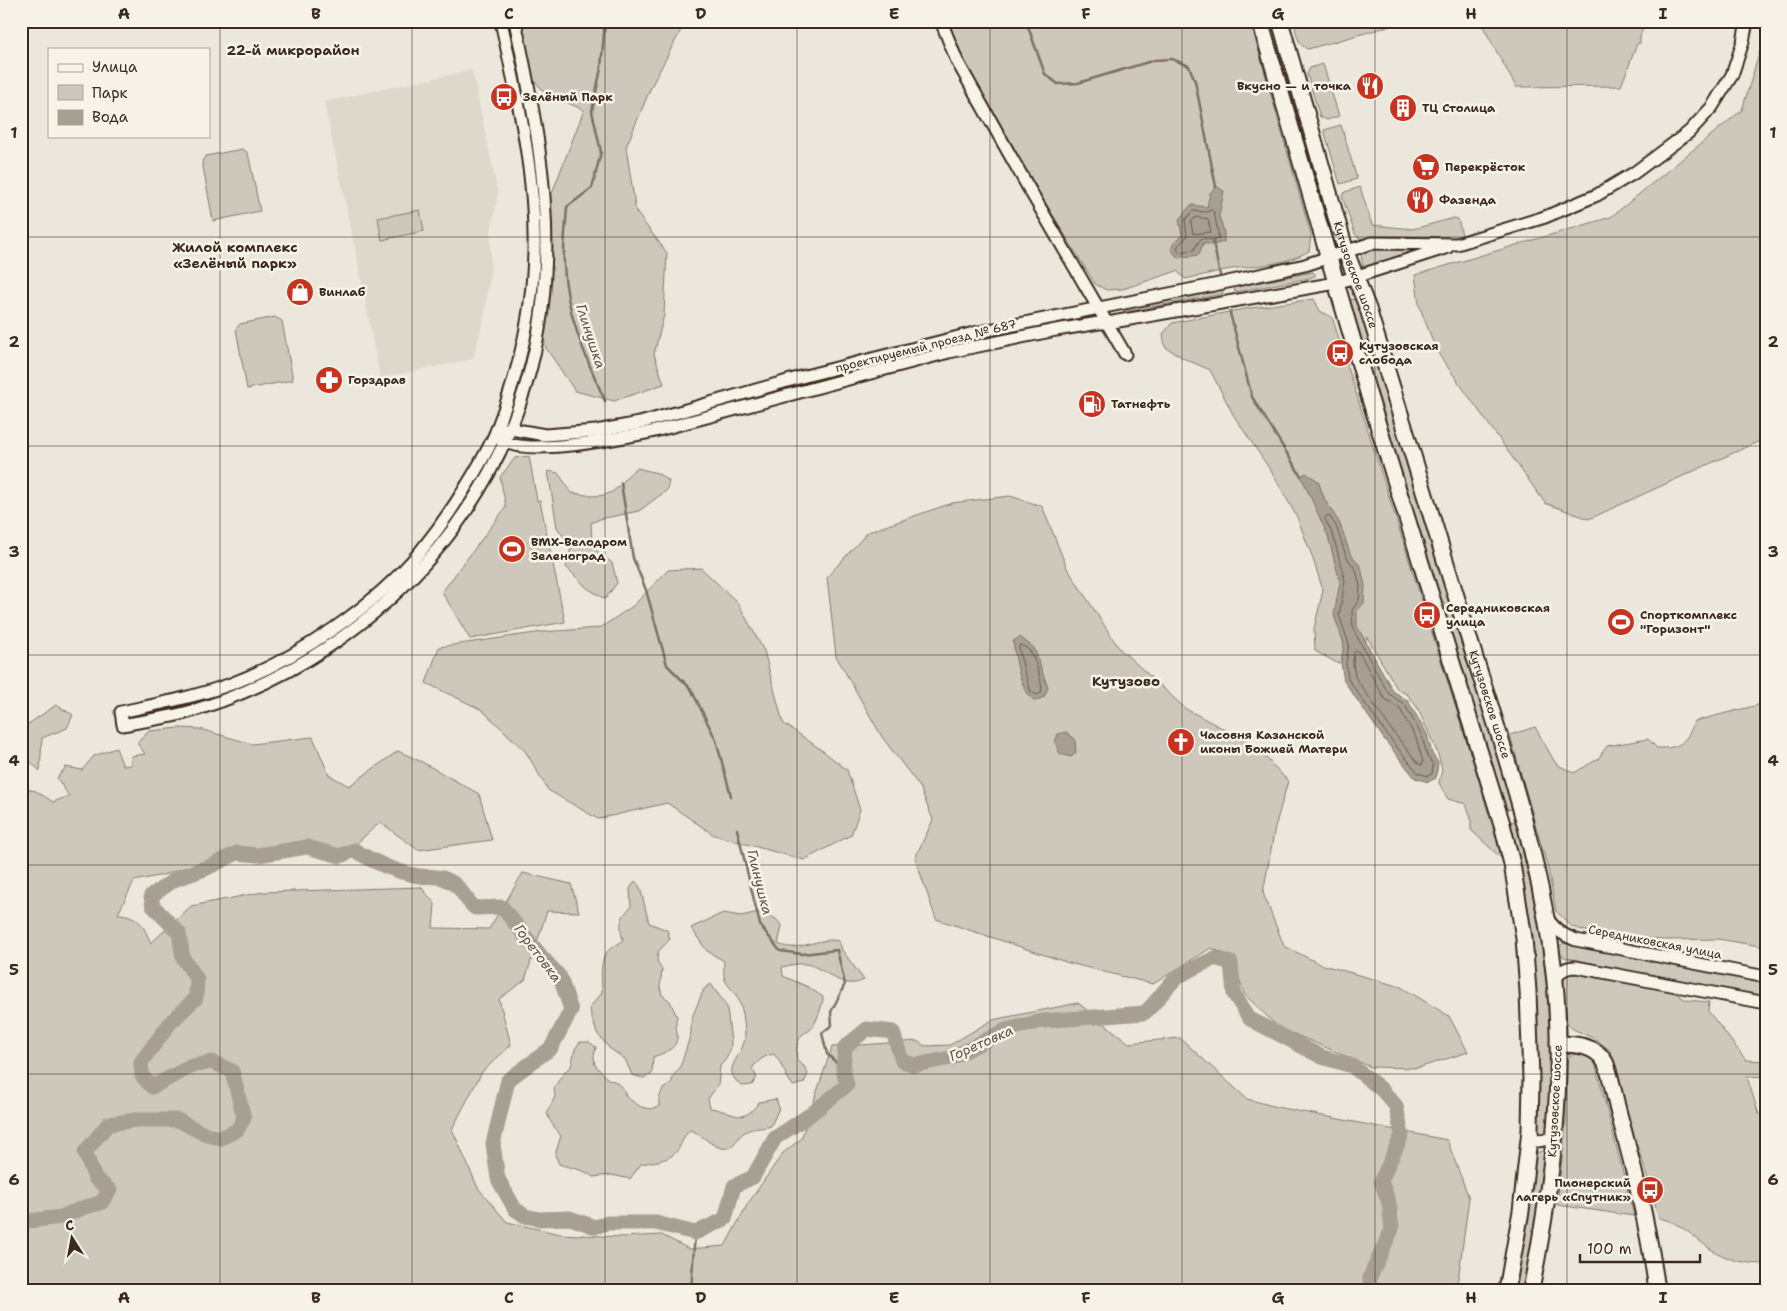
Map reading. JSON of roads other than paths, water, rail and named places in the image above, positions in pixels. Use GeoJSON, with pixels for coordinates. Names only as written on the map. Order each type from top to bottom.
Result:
{"type":"FeatureCollection","features":[{"type":"Feature","properties":{"kind":"main road","name":"Кутузовское шоссе"},"geometry":{"type":"LineString","coordinates":[[1260,21],[1328,258],[1451,665],[1502,824],[1512,864],[1524,938],[1531,1079],[1530,1130],[1521,1211],[1507,1290]]}},
{"type":"Feature","properties":{"kind":"main road","name":"Кутузовское шоссе"},"geometry":{"type":"LineString","coordinates":[[1280,21],[1346,252],[1368,309],[1524,817],[1547,918],[1555,983],[1558,1044],[1556,1132],[1549,1191],[1531,1290]]}},
{"type":"Feature","properties":{"kind":"main road"},"geometry":{"type":"LineString","coordinates":[[1502,824],[1507,816],[1514,814],[1524,817]]}},
{"type":"Feature","properties":{"kind":"main road"},"geometry":{"type":"LineString","coordinates":[[1558,1044],[1590,1048],[1605,1061],[1653,1258],[1657,1290]]}},
{"type":"Feature","properties":{"kind":"street"},"geometry":{"type":"LineString","coordinates":[[501,21],[530,172],[534,219],[534,250],[530,306],[523,343],[496,432],[482,460],[459,497],[419,553],[395,578],[342,623],[282,660],[232,684],[186,699],[121,712],[123,724],[190,712],[237,695],[288,672],[316,656],[349,633],[403,588],[428,561],[471,502],[504,443],[523,394],[539,331],[545,277],[546,242],[542,169],[515,21]]}},
{"type":"Feature","properties":{"kind":"street"},"geometry":{"type":"LineString","coordinates":[[941,21],[957,61],[1125,354]]}},
{"type":"Feature","properties":{"kind":"street","name":"проектируемый проезд № 687"},"geometry":{"type":"LineString","coordinates":[[504,443],[545,447],[651,432],[949,352],[1056,330],[1107,323],[1336,283],[1545,217],[1597,195],[1655,159],[1689,132],[1712,107],[1736,65],[1744,42],[1747,21]]}},
{"type":"Feature","properties":{"kind":"street","name":"проектируемый проезд № 687"},"geometry":{"type":"LineString","coordinates":[[496,432],[511,429],[545,435],[596,431],[640,423],[864,360],[974,333],[1305,265],[1372,243],[1457,244]]}},
{"type":"Feature","properties":{"kind":"street"},"geometry":{"type":"LineString","coordinates":[[496,432],[504,443]]}},
{"type":"Feature","properties":{"kind":"street","name":"Середниковская улица"},"geometry":{"type":"LineString","coordinates":[[1547,918],[1553,927],[1562,934],[1576,940],[1766,977]]}},
{"type":"Feature","properties":{"kind":"street"},"geometry":{"type":"LineString","coordinates":[[1555,983],[1557,975],[1563,970],[1576,967],[1766,1003]]}},
{"type":"Feature","properties":{"kind":"street"},"geometry":{"type":"LineString","coordinates":[[1530,1130],[1538,1141],[1549,1140],[1556,1132]]}},
{"type":"Feature","properties":{"kind":"water"},"geometry":{"type":"Polygon","coordinates":[[[1216,186],[1224,191],[1219,216],[1224,232],[1224,242],[1212,245],[1203,243],[1199,255],[1178,258],[1171,249],[1182,235],[1179,219],[1191,205],[1207,207],[1210,193],[1216,186]]]}},
{"type":"Feature","properties":{"kind":"water"},"geometry":{"type":"Polygon","coordinates":[[[1306,473],[1318,481],[1325,500],[1340,524],[1350,553],[1361,567],[1365,586],[1364,603],[1357,611],[1357,626],[1393,691],[1408,701],[1427,734],[1432,754],[1438,762],[1436,778],[1428,782],[1415,778],[1384,739],[1344,681],[1341,663],[1344,644],[1334,615],[1340,582],[1328,536],[1301,476],[1306,473]]]}},
{"type":"Feature","properties":{"kind":"water"},"geometry":{"type":"Polygon","coordinates":[[[1020,637],[1034,648],[1048,688],[1044,697],[1035,701],[1025,689],[1017,665],[1013,641],[1020,637]]]}},
{"type":"Feature","properties":{"kind":"water"},"geometry":{"type":"Polygon","coordinates":[[[1066,732],[1075,739],[1076,753],[1071,757],[1060,754],[1055,742],[1058,734],[1066,732]]]}},
{"type":"Feature","properties":{"kind":"waterway","name":"Глинушка"},"geometry":{"type":"LineString","coordinates":[[605,21],[601,68],[592,111],[601,152],[592,188],[567,207],[564,258],[566,283],[573,318],[584,352],[605,401]]}},
{"type":"Feature","properties":{"kind":"waterway"},"geometry":{"type":"LineString","coordinates":[[1026,21],[1045,74],[1058,84],[1078,83],[1155,60],[1172,59],[1189,66],[1195,81],[1216,187]]}},
{"type":"Feature","properties":{"kind":"waterway"},"geometry":{"type":"LineString","coordinates":[[1213,242],[1220,275]]}},
{"type":"Feature","properties":{"kind":"waterway"},"geometry":{"type":"LineString","coordinates":[[1230,313],[1252,397],[1301,476]]}},
{"type":"Feature","properties":{"kind":"waterway","name":"Глинушка"},"geometry":{"type":"LineString","coordinates":[[621,483],[633,558],[646,590],[667,665],[691,689],[716,740],[731,796]]}},
{"type":"Feature","properties":{"kind":"waterway","name":"Глинушка"},"geometry":{"type":"LineString","coordinates":[[737,829],[760,925],[780,951],[802,954],[837,950],[845,984],[831,1012],[832,1025],[822,1033],[827,1054],[843,1069]]}},
{"type":"Feature","properties":{"kind":"waterway","name":"Горетовка"},"geometry":{"type":"LineString","coordinates":[[21,1222],[61,1217],[85,1207],[101,1203],[110,1190],[95,1178],[85,1152],[108,1124],[136,1120],[178,1120],[206,1135],[221,1138],[237,1130],[244,1118],[232,1071],[212,1062],[192,1066],[152,1087],[142,1076],[141,1062],[171,1022],[196,998],[197,979],[183,958],[179,933],[153,906],[151,896],[174,880],[205,869],[237,853],[258,855],[307,847],[340,856],[354,850],[376,862],[399,871],[418,876],[441,878],[451,882],[459,888],[475,908],[502,907],[560,977],[571,1010],[551,1048],[508,1080],[493,1144],[498,1179],[515,1209],[525,1216],[539,1219],[570,1218],[595,1227],[607,1223],[656,1223],[695,1233],[725,1219],[734,1186],[753,1177],[775,1138],[811,1114],[847,1085],[843,1069],[845,1047],[867,1029],[893,1032],[902,1061],[915,1065],[951,1058],[1006,1030],[1042,1021],[1144,1013],[1177,978],[1215,958],[1231,963],[1234,994],[1250,1019],[1322,1057],[1352,1066],[1381,1089],[1396,1106],[1402,1135],[1381,1181],[1389,1203],[1392,1229],[1370,1277],[1370,1290]]}},
{"type":"Feature","properties":{"kind":"waterway"},"geometry":{"type":"LineString","coordinates":[[691,1290],[695,1233]]}},
{"type":"Feature","properties":{"kind":"place","name":"Вкусно — и точка"},"geometry":{"type":"Point","coordinates":[1370,86]}},
{"type":"Feature","properties":{"kind":"place","name":"Зелёный Парк"},"geometry":{"type":"Point","coordinates":[504,97]}},
{"type":"Feature","properties":{"kind":"place","name":"ТЦ Столица"},"geometry":{"type":"Point","coordinates":[1403,108]}},
{"type":"Feature","properties":{"kind":"place","name":"Перекрёсток"},"geometry":{"type":"Point","coordinates":[1426,167]}},
{"type":"Feature","properties":{"kind":"place","name":"Фазенда"},"geometry":{"type":"Point","coordinates":[1420,200]}},
{"type":"Feature","properties":{"kind":"place","name":"Винлаб"},"geometry":{"type":"Point","coordinates":[300,292]}},
{"type":"Feature","properties":{"kind":"place","name":"Кутузовская слобода"},"geometry":{"type":"Point","coordinates":[1340,353]}},
{"type":"Feature","properties":{"kind":"place","name":"Горздрав"},"geometry":{"type":"Point","coordinates":[329,380]}},
{"type":"Feature","properties":{"kind":"place","name":"Татнефть"},"geometry":{"type":"Point","coordinates":[1092,404]}},
{"type":"Feature","properties":{"kind":"place","name":"BMX-Велодром Зеленоград"},"geometry":{"type":"Point","coordinates":[512,549]}},
{"type":"Feature","properties":{"kind":"place","name":"Середниковская улица"},"geometry":{"type":"Point","coordinates":[1427,615]}},
{"type":"Feature","properties":{"kind":"place","name":"Спорткомплекс \"Горизонт\""},"geometry":{"type":"Point","coordinates":[1621,622]}},
{"type":"Feature","properties":{"kind":"place","name":"Часовня Казанской иконы Божией Матери"},"geometry":{"type":"Point","coordinates":[1181,742]}},
{"type":"Feature","properties":{"kind":"place","name":"Пионерский лагерь «Спутник»"},"geometry":{"type":"Point","coordinates":[1650,1190]}},
{"type":"Feature","properties":{"kind":"district","name":"22-й микрорайон"},"geometry":{"type":"Point","coordinates":[293,50]}},
{"type":"Feature","properties":{"kind":"district","name":"Жилой комплекс «Зелёный парк»"},"geometry":{"type":"Point","coordinates":[235,256]}},
{"type":"Feature","properties":{"kind":"district","name":"Кутузово"},"geometry":{"type":"Point","coordinates":[1126,681]}}]}
